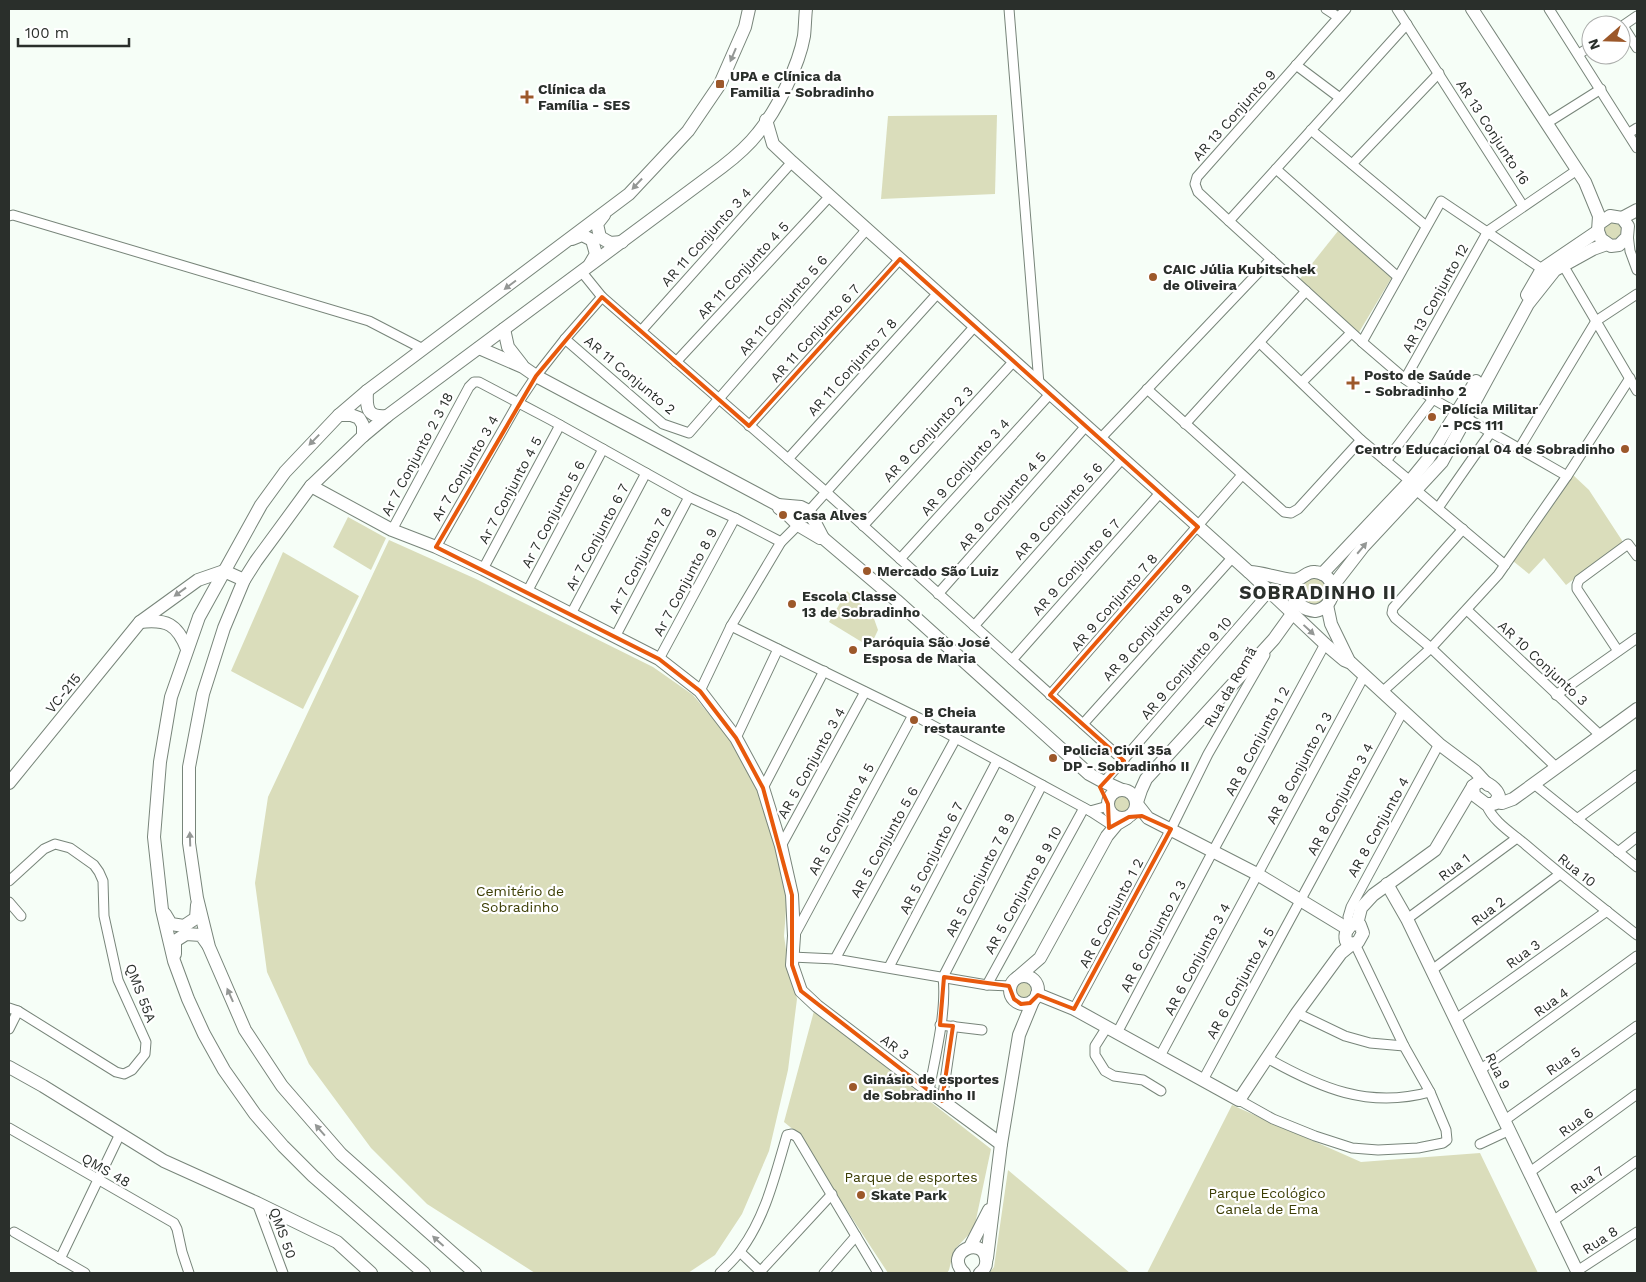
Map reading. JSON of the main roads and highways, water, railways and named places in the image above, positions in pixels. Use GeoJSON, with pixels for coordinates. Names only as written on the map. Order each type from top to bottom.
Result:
{"type":"FeatureCollection","features":[{"type":"Feature","properties":{"kind":"place","name":"UPA e Clínica da Familia - Sobradinho"},"geometry":{"type":"Point","coordinates":[720,84]}},
{"type":"Feature","properties":{"kind":"place","name":"Clínica da Família - SES"},"geometry":{"type":"Point","coordinates":[527,97]}},
{"type":"Feature","properties":{"kind":"place","name":"CAIC Júlia Kubitschek de Oliveira"},"geometry":{"type":"Point","coordinates":[1153,277]}},
{"type":"Feature","properties":{"kind":"place","name":"Posto de Saúde - Sobradinho 2"},"geometry":{"type":"Point","coordinates":[1353,383]}},
{"type":"Feature","properties":{"kind":"place","name":"Polícia Militar - PCS 111"},"geometry":{"type":"Point","coordinates":[1432,417]}},
{"type":"Feature","properties":{"kind":"place","name":"Centro Educacional 04 de Sobradinho"},"geometry":{"type":"Point","coordinates":[1625,449]}},
{"type":"Feature","properties":{"kind":"place","name":"Casa Alves"},"geometry":{"type":"Point","coordinates":[783,515]}},
{"type":"Feature","properties":{"kind":"place","name":"Mercado São Luiz"},"geometry":{"type":"Point","coordinates":[867,571]}},
{"type":"Feature","properties":{"kind":"place","name":"Escola Classe 13 de Sobradinho"},"geometry":{"type":"Point","coordinates":[792,604]}},
{"type":"Feature","properties":{"kind":"place","name":"Paróquia São José Esposa de Maria"},"geometry":{"type":"Point","coordinates":[853,650]}},
{"type":"Feature","properties":{"kind":"place","name":"B Cheia restaurante"},"geometry":{"type":"Point","coordinates":[914,720]}},
{"type":"Feature","properties":{"kind":"place","name":"Policia Civil 35a DP - Sobradinho II"},"geometry":{"type":"Point","coordinates":[1053,758]}},
{"type":"Feature","properties":{"kind":"place","name":"Ginásio de esportes de Sobradinho II"},"geometry":{"type":"Point","coordinates":[853,1087]}},
{"type":"Feature","properties":{"kind":"place","name":"Skate Park"},"geometry":{"type":"Point","coordinates":[861,1195]}},
{"type":"Feature","properties":{"kind":"district","name":"SOBRADINHO II"},"geometry":{"type":"Point","coordinates":[1318,592]}},
{"type":"Feature","properties":{"kind":"park label","name":"Cemitério de Sobradinho"},"geometry":{"type":"Point","coordinates":[520,900]}},
{"type":"Feature","properties":{"kind":"park label","name":"Parque de esportes"},"geometry":{"type":"Point","coordinates":[911,1177]}},
{"type":"Feature","properties":{"kind":"park label","name":"Parque Ecológico Canela de Ema"},"geometry":{"type":"Point","coordinates":[1267,1202]}}]}
